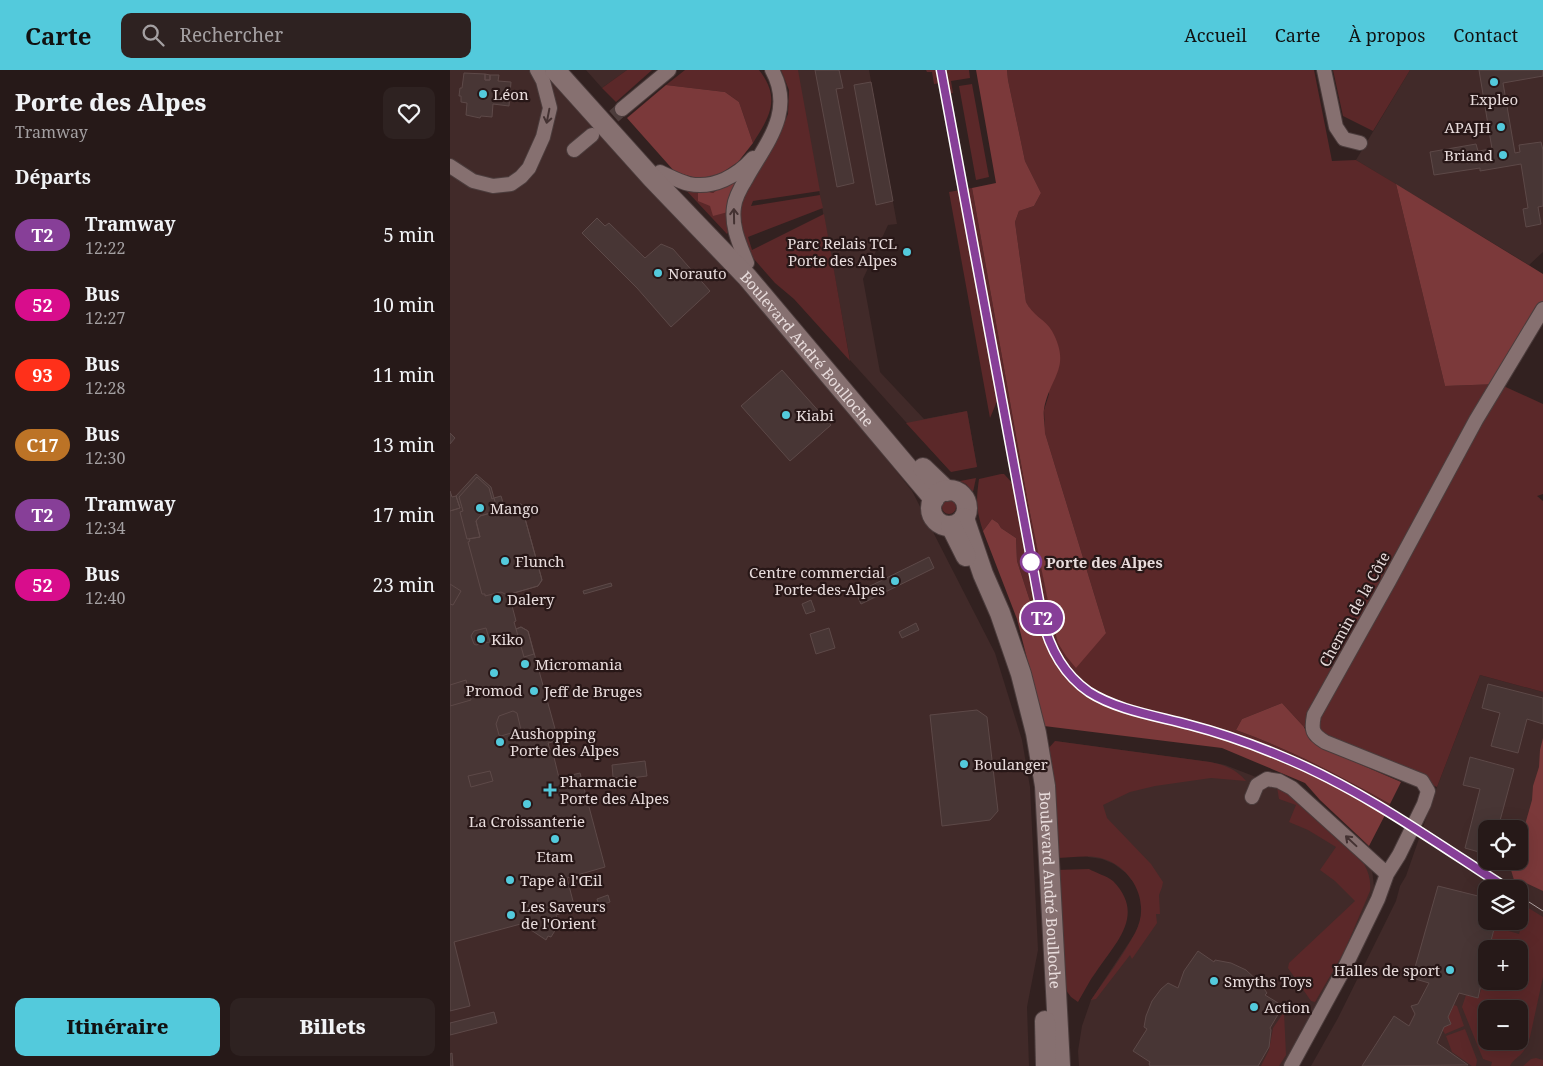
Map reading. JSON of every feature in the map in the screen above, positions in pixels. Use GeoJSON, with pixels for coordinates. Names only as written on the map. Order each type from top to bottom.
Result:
{"type":"FeatureCollection","features":[{"type":"Feature","properties":{"kind":"main road","name":"Boulevard André Boulloche"},"geometry":{"type":"LineString","coordinates":[[554,70],[652,178],[747,277],[940,495]]}},
{"type":"Feature","properties":{"kind":"main road","name":"Boulevard André Boulloche"},"geometry":{"type":"LineString","coordinates":[[568,70],[660,172],[747,263],[851,380],[930,476],[940,495]]}},
{"type":"Feature","properties":{"kind":"main road","name":"Boulevard André Boulloche"},"geometry":{"type":"LineString","coordinates":[[955,491],[964,499],[967,506],[958,522],[940,523],[934,518],[932,506],[940,495],[955,491]]}},
{"type":"Feature","properties":{"kind":"main road","name":"Boulevard André Boulloche"},"geometry":{"type":"LineString","coordinates":[[958,522],[1000,613],[1021,674],[1036,733],[1045,786],[1049,1063]]}},
{"type":"Feature","properties":{"kind":"street"},"geometry":{"type":"LineString","coordinates":[[450,166],[472,181],[492,186],[511,184],[522,177],[529,168],[544,137],[550,108],[543,81],[537,70]]}},
{"type":"Feature","properties":{"kind":"street"},"geometry":{"type":"LineString","coordinates":[[622,108],[669,70]]}},
{"type":"Feature","properties":{"kind":"street"},"geometry":{"type":"LineString","coordinates":[[747,263],[734,229],[734,207],[740,190],[776,127],[780,112],[781,96],[778,82],[772,70]]}},
{"type":"Feature","properties":{"kind":"street"},"geometry":{"type":"LineString","coordinates":[[1324,70],[1336,127],[1344,139],[1360,143]]}},
{"type":"Feature","properties":{"kind":"street"},"geometry":{"type":"LineString","coordinates":[[574,150],[592,135]]}},
{"type":"Feature","properties":{"kind":"street"},"geometry":{"type":"LineString","coordinates":[[660,172],[690,184],[714,184],[736,174],[764,147]]}},
{"type":"Feature","properties":{"kind":"street","name":"Chemin de la Côte"},"geometry":{"type":"LineString","coordinates":[[1387,874],[1399,855],[1424,804],[1428,791],[1422,781],[1325,742],[1316,736],[1311,727],[1314,715],[1476,420],[1543,310]]}},
{"type":"Feature","properties":{"kind":"street"},"geometry":{"type":"LineString","coordinates":[[1252,797],[1257,785],[1267,779],[1279,781],[1292,788],[1387,874],[1378,898],[1344,969],[1291,1066]]}},
{"type":"Feature","properties":{"kind":"shaded area"},"geometry":{"type":"Polygon","coordinates":[[[450,70],[542,70],[747,289],[828,385],[912,491],[995,653],[1022,740],[1030,787],[1038,950],[1027,1007],[1029,1066],[450,1066],[450,70]]]}},
{"type":"Feature","properties":{"kind":"shaded area"},"geometry":{"type":"Polygon","coordinates":[[[586,70],[627,70],[602,88],[586,70]]]}},
{"type":"Feature","properties":{"kind":"shaded area"},"geometry":{"type":"Polygon","coordinates":[[[627,70],[652,70],[616,102],[602,88],[627,70]]]}},
{"type":"Feature","properties":{"kind":"shaded area"},"geometry":{"type":"Polygon","coordinates":[[[685,70],[759,70],[770,89],[771,107],[753,143],[739,102],[725,92],[666,85],[685,70]]]}},
{"type":"Feature","properties":{"kind":"shaded area"},"geometry":{"type":"Polygon","coordinates":[[[781,70],[798,70],[820,191],[753,201],[751,206],[820,195],[823,208],[748,237],[752,250],[824,214],[850,361],[747,251],[740,232],[739,211],[748,186],[778,137],[788,114],[789,90],[781,70]]]}},
{"type":"Feature","properties":{"kind":"shaded area"},"geometry":{"type":"Polygon","coordinates":[[[797,70],[869,70],[897,224],[888,225],[863,279],[880,372],[924,419],[967,411],[977,467],[950,471],[850,360],[797,70]]]}},
{"type":"Feature","properties":{"kind":"shaded area"},"geometry":{"type":"Polygon","coordinates":[[[926,70],[969,70],[970,78],[951,81],[953,93],[944,95],[942,83],[934,84],[932,72],[927,72],[926,70]]]}},
{"type":"Feature","properties":{"kind":"shaded area"},"geometry":{"type":"Polygon","coordinates":[[[976,70],[1007,70],[1025,161],[1041,193],[1034,206],[1019,211],[1015,222],[1026,302],[1052,331],[1060,354],[1058,372],[1044,409],[1045,433],[1106,633],[1076,668],[1058,643],[1051,616],[1028,503],[972,188],[996,183],[976,70]]]}},
{"type":"Feature","properties":{"kind":"shaded area"},"geometry":{"type":"Polygon","coordinates":[[[1007,70],[1314,70],[1332,161],[1356,160],[1396,184],[1445,386],[1499,384],[1543,404],[1543,494],[1537,496],[1543,501],[1543,692],[1480,675],[1437,787],[1325,742],[1311,727],[1304,727],[1282,703],[1242,719],[1236,730],[1295,754],[1390,804],[1385,815],[1342,789],[1283,759],[1211,734],[1113,706],[1095,698],[1079,688],[1065,674],[1053,656],[1040,632],[1017,561],[1016,538],[992,519],[983,531],[979,517],[977,499],[979,479],[1004,474],[1014,485],[998,399],[990,418],[949,192],[972,188],[1028,503],[1055,632],[1106,633],[1045,433],[1044,410],[1049,394],[1042,320],[1030,310],[1026,302],[1015,222],[1019,211],[1034,206],[1041,193],[1025,161],[1007,70]]]}},
{"type":"Feature","properties":{"kind":"shaded area"},"geometry":{"type":"Polygon","coordinates":[[[1333,70],[1410,70],[1373,131],[1343,116],[1333,70]]]}},
{"type":"Feature","properties":{"kind":"shaded area"},"geometry":{"type":"Polygon","coordinates":[[[1410,70],[1543,70],[1543,252],[1529,265],[1356,160],[1410,70]]]}},
{"type":"Feature","properties":{"kind":"shaded area"},"geometry":{"type":"Polygon","coordinates":[[[972,84],[989,177],[976,180],[959,86],[972,84]]]}},
{"type":"Feature","properties":{"kind":"shaded area"},"geometry":{"type":"Polygon","coordinates":[[[666,85],[725,92],[739,102],[753,143],[738,162],[717,176],[696,178],[675,172],[627,118],[666,85]]]}},
{"type":"Feature","properties":{"kind":"shaded area"},"geometry":{"type":"Polygon","coordinates":[[[736,181],[739,183],[728,212],[713,216],[710,206],[698,201],[698,193],[706,191],[713,193],[722,186],[736,181]]]}},
{"type":"Feature","properties":{"kind":"shaded area"},"geometry":{"type":"Polygon","coordinates":[[[1396,184],[1543,274],[1543,309],[1499,384],[1445,386],[1396,184]]]}},
{"type":"Feature","properties":{"kind":"shaded area"},"geometry":{"type":"Polygon","coordinates":[[[722,186],[713,193],[706,191],[728,212],[730,229],[727,234],[683,187],[722,186]]]}},
{"type":"Feature","properties":{"kind":"shaded area"},"geometry":{"type":"Polygon","coordinates":[[[967,411],[977,467],[951,472],[906,423],[967,411]]]}},
{"type":"Feature","properties":{"kind":"shaded area"},"geometry":{"type":"Polygon","coordinates":[[[976,478],[973,492],[966,484],[960,481],[976,478]]]}},
{"type":"Feature","properties":{"kind":"shaded area"},"geometry":{"type":"Polygon","coordinates":[[[949,500],[954,502],[956,507],[954,512],[949,514],[944,512],[942,507],[944,502],[949,500]]]}},
{"type":"Feature","properties":{"kind":"shaded area"},"geometry":{"type":"Polygon","coordinates":[[[992,519],[1016,538],[1017,561],[1040,632],[1065,674],[1079,688],[1113,706],[1234,741],[1283,759],[1328,781],[1385,815],[1369,846],[1320,800],[1305,783],[1222,748],[1044,726],[1017,619],[983,531],[992,519]]]}},
{"type":"Feature","properties":{"kind":"shaded area"},"geometry":{"type":"Polygon","coordinates":[[[1480,675],[1543,692],[1543,1066],[1311,1066],[1338,1018],[1396,901],[1400,886],[1406,876],[1437,787],[1480,675]]]}},
{"type":"Feature","properties":{"kind":"shaded area"},"geometry":{"type":"Polygon","coordinates":[[[1282,703],[1304,727],[1310,740],[1320,747],[1401,782],[1390,804],[1295,754],[1236,730],[1242,719],[1282,703]]]}},
{"type":"Feature","properties":{"kind":"shaded area"},"geometry":{"type":"Polygon","coordinates":[[[1543,738],[1543,891],[1528,884],[1528,880],[1514,880],[1511,870],[1528,870],[1528,820],[1526,820],[1539,767],[1543,738]]]}},
{"type":"Feature","properties":{"kind":"shaded area"},"geometry":{"type":"Polygon","coordinates":[[[1055,741],[1225,765],[1279,786],[1372,869],[1374,887],[1346,953],[1285,1066],[1079,1066],[1078,1051],[1082,1026],[1091,1000],[1136,932],[1141,917],[1141,907],[1140,895],[1135,884],[1126,873],[1114,864],[1102,859],[1088,857],[1055,741]]]}},
{"type":"Feature","properties":{"kind":"shaded area"},"geometry":{"type":"Polygon","coordinates":[[[1055,741],[1210,762],[1230,768],[1246,781],[1211,778],[1155,786],[1130,792],[1103,805],[1107,818],[1151,864],[1163,882],[1159,895],[1160,914],[1156,914],[1157,923],[1132,959],[1130,955],[1096,999],[1091,1000],[1120,959],[1135,933],[1141,911],[1140,899],[1131,879],[1115,864],[1093,857],[1055,858],[1048,749],[1055,741]]]}},
{"type":"Feature","properties":{"kind":"shaded area"},"geometry":{"type":"Polygon","coordinates":[[[1279,786],[1304,806],[1364,864],[1370,880],[1370,891],[1344,952],[1315,1002],[1311,1001],[1288,968],[1289,963],[1355,901],[1335,881],[1320,870],[1336,847],[1308,830],[1289,822],[1296,805],[1279,799],[1277,787],[1279,786]]]}},
{"type":"Feature","properties":{"kind":"shaded area"},"geometry":{"type":"Polygon","coordinates":[[[1089,869],[1113,881],[1123,893],[1127,905],[1127,917],[1119,939],[1091,979],[1078,1002],[1065,989],[1055,870],[1089,869]]]}},
{"type":"Feature","properties":{"kind":"shaded area"},"geometry":{"type":"Polygon","coordinates":[[[1528,908],[1543,917],[1543,977],[1530,1037],[1528,1041],[1528,1000],[1478,1000],[1478,1047],[1462,1007],[1466,995],[1478,998],[1481,990],[1528,990],[1528,940],[1491,940],[1494,930],[1505,930],[1519,934],[1520,930],[1528,930],[1528,908]]]}},
{"type":"Feature","properties":{"kind":"shaded area"},"geometry":{"type":"Polygon","coordinates":[[[1454,1005],[1457,1006],[1464,1026],[1445,1034],[1442,1029],[1451,1024],[1448,1017],[1454,1005]]]}},
{"type":"Feature","properties":{"kind":"shaded area"},"geometry":{"type":"Polygon","coordinates":[[[1284,1012],[1286,1055],[1279,1066],[1261,1066],[1269,1050],[1273,1028],[1284,1012]]]}},
{"type":"Feature","properties":{"kind":"shaded area"},"geometry":{"type":"Polygon","coordinates":[[[1465,1029],[1477,1060],[1476,1066],[1472,1066],[1452,1052],[1446,1036],[1465,1029]]]}},
{"type":"Feature","properties":{"kind":"shaded area"},"geometry":{"type":"Polygon","coordinates":[[[1479,1050],[1524,1050],[1510,1066],[1491,1066],[1492,1062],[1483,1059],[1479,1050]]]}},
{"type":"Feature","properties":{"kind":"shaded area"},"geometry":{"type":"Polygon","coordinates":[[[1531,1059],[1543,1060],[1543,1066],[1523,1066],[1531,1059]]]}},
{"type":"Feature","properties":{"kind":"building"},"geometry":{"type":"Polygon","coordinates":[[[815,70],[839,70],[843,88],[836,89],[854,183],[837,187],[815,70]]]}},
{"type":"Feature","properties":{"kind":"building"},"geometry":{"type":"Polygon","coordinates":[[[1479,70],[1543,70],[1543,76],[1503,83],[1515,153],[1520,152],[1519,145],[1541,142],[1543,150],[1543,206],[1538,207],[1541,224],[1526,227],[1523,209],[1528,208],[1521,164],[1480,171],[1480,168],[1434,175],[1430,152],[1476,144],[1478,151],[1492,149],[1479,70]]]}},
{"type":"Feature","properties":{"kind":"building"},"geometry":{"type":"Polygon","coordinates":[[[464,73],[485,74],[485,80],[490,80],[490,75],[499,75],[498,81],[511,82],[509,106],[493,104],[492,117],[481,116],[480,118],[466,115],[467,103],[461,102],[461,96],[459,96],[464,73]]]}},
{"type":"Feature","properties":{"kind":"building"},"geometry":{"type":"Polygon","coordinates":[[[485,74],[490,75],[490,80],[485,80],[485,74]]]}},
{"type":"Feature","properties":{"kind":"building"},"geometry":{"type":"Polygon","coordinates":[[[871,82],[893,201],[876,205],[854,85],[871,82]]]}},
{"type":"Feature","properties":{"kind":"building","name":"Norauto"},"geometry":{"type":"Polygon","coordinates":[[[597,218],[605,226],[609,223],[645,258],[661,244],[673,249],[710,291],[671,327],[637,288],[582,233],[597,218]]]}},
{"type":"Feature","properties":{"kind":"building","name":"Kiabi"},"geometry":{"type":"Polygon","coordinates":[[[782,370],[831,425],[790,461],[741,406],[782,370]]]}},
{"type":"Feature","properties":{"kind":"building"},"geometry":{"type":"Polygon","coordinates":[[[450,433],[455,438],[450,444],[450,433]]]}},
{"type":"Feature","properties":{"kind":"building","name":"Aushopping Porte des Alpes"},"geometry":{"type":"Polygon","coordinates":[[[476,474],[491,487],[494,498],[501,496],[505,509],[521,504],[542,580],[538,586],[507,595],[509,602],[511,602],[516,629],[521,627],[528,631],[557,736],[553,742],[548,743],[550,750],[552,749],[559,778],[580,773],[605,867],[567,878],[575,909],[556,915],[557,919],[561,921],[551,937],[548,936],[546,940],[531,930],[528,922],[454,942],[470,1006],[450,1011],[450,511],[460,508],[456,496],[476,474]]]}},
{"type":"Feature","properties":{"kind":"building","name":"Mango"},"geometry":{"type":"Polygon","coordinates":[[[477,477],[489,488],[497,509],[504,507],[505,509],[480,516],[476,521],[480,537],[467,539],[460,512],[463,511],[459,497],[477,477]]]}},
{"type":"Feature","properties":{"kind":"building"},"geometry":{"type":"Polygon","coordinates":[[[450,491],[452,497],[456,496],[460,508],[450,511],[450,491]]]}},
{"type":"Feature","properties":{"kind":"building","name":"Flunch"},"geometry":{"type":"Polygon","coordinates":[[[521,504],[542,580],[538,586],[507,595],[501,592],[485,596],[485,594],[482,594],[468,542],[470,541],[469,539],[480,537],[476,521],[480,516],[521,504]]]}},
{"type":"Feature","properties":{"kind":"building","name":"Centre commercial Porte-des-Alpes"},"geometry":{"type":"Polygon","coordinates":[[[929,557],[934,568],[861,604],[856,593],[929,557]]]}},
{"type":"Feature","properties":{"kind":"building"},"geometry":{"type":"Polygon","coordinates":[[[611,583],[612,586],[584,594],[583,591],[611,583]]]}},
{"type":"Feature","properties":{"kind":"building"},"geometry":{"type":"Polygon","coordinates":[[[450,584],[461,591],[453,605],[450,604],[450,584]]]}},
{"type":"Feature","properties":{"kind":"building"},"geometry":{"type":"Polygon","coordinates":[[[811,600],[815,611],[806,614],[802,604],[811,600]]]}},
{"type":"Feature","properties":{"kind":"building"},"geometry":{"type":"Polygon","coordinates":[[[916,623],[919,630],[902,638],[899,632],[916,623]]]}},
{"type":"Feature","properties":{"kind":"building"},"geometry":{"type":"Polygon","coordinates":[[[521,627],[528,631],[534,654],[524,657],[516,629],[521,627]]]}},
{"type":"Feature","properties":{"kind":"building","name":"Kiko"},"geometry":{"type":"Polygon","coordinates":[[[486,628],[490,642],[474,644],[471,636],[474,631],[486,628]]]}},
{"type":"Feature","properties":{"kind":"building"},"geometry":{"type":"Polygon","coordinates":[[[829,628],[835,648],[816,654],[810,634],[829,628]]]}},
{"type":"Feature","properties":{"kind":"building"},"geometry":{"type":"Polygon","coordinates":[[[466,680],[471,700],[450,706],[450,685],[466,680]]]}},
{"type":"Feature","properties":{"kind":"building"},"geometry":{"type":"Polygon","coordinates":[[[1488,684],[1543,698],[1543,724],[1527,719],[1518,753],[1491,746],[1500,713],[1482,708],[1488,684]]]}},
{"type":"Feature","properties":{"kind":"building","name":"Boulanger"},"geometry":{"type":"Polygon","coordinates":[[[977,710],[987,717],[998,811],[990,820],[942,826],[930,715],[977,710]]]}},
{"type":"Feature","properties":{"kind":"building"},"geometry":{"type":"Polygon","coordinates":[[[513,711],[517,713],[521,730],[499,735],[496,724],[499,716],[513,711]]]}},
{"type":"Feature","properties":{"kind":"building"},"geometry":{"type":"Polygon","coordinates":[[[1470,757],[1514,769],[1500,820],[1478,820],[1478,852],[1465,848],[1480,789],[1463,785],[1470,757]]]}},
{"type":"Feature","properties":{"kind":"building"},"geometry":{"type":"Polygon","coordinates":[[[645,761],[647,776],[623,779],[613,777],[612,765],[645,761]]]}},
{"type":"Feature","properties":{"kind":"building"},"geometry":{"type":"Polygon","coordinates":[[[490,771],[493,781],[471,787],[468,776],[490,771]]]}},
{"type":"Feature","properties":{"kind":"building","name":"Halles de sport"},"geometry":{"type":"Polygon","coordinates":[[[1438,886],[1478,896],[1478,930],[1494,930],[1491,940],[1478,940],[1478,990],[1480,990],[1478,998],[1459,993],[1448,1017],[1451,1024],[1444,1027],[1437,1043],[1468,1065],[1362,1066],[1394,1016],[1409,1026],[1415,1014],[1411,1006],[1418,1004],[1429,983],[1412,978],[1438,886]]]}},
{"type":"Feature","properties":{"kind":"building"},"geometry":{"type":"Polygon","coordinates":[[[608,895],[610,902],[599,906],[597,899],[608,895]]]}},
{"type":"Feature","properties":{"kind":"building"},"geometry":{"type":"Polygon","coordinates":[[[1198,951],[1214,962],[1215,960],[1231,963],[1246,970],[1260,983],[1267,993],[1265,995],[1283,1006],[1270,1028],[1269,1047],[1258,1066],[1150,1066],[1150,1062],[1133,1051],[1147,1029],[1144,1027],[1152,1001],[1168,983],[1178,988],[1184,971],[1198,951]]]}},
{"type":"Feature","properties":{"kind":"building"},"geometry":{"type":"Polygon","coordinates":[[[494,1012],[497,1023],[450,1035],[450,1023],[494,1012]]]}},
{"type":"Feature","properties":{"kind":"building"},"geometry":{"type":"Polygon","coordinates":[[[452,1053],[453,1066],[450,1066],[450,1054],[452,1053]]]}},
{"type":"Feature","properties":{"kind":"tunnel"},"geometry":{"type":"LineString","coordinates":[[598,130],[622,109]]}},
{"type":"Feature","properties":{"kind":"tram line"},"geometry":{"type":"LineString","coordinates":[[941,70],[1041,617],[1048,639],[1058,659],[1080,684],[1103,699],[1126,708],[1193,725],[1263,749],[1327,778],[1389,813]]}},
{"type":"Feature","properties":{"kind":"tram line","name":"T2"},"geometry":{"type":"LineString","coordinates":[[941,70],[1042,617],[1047,638],[1058,660],[1076,682],[1108,702],[1218,733],[1283,757],[1334,780],[1494,880]]}},
{"type":"Feature","properties":{"kind":"tram line"},"geometry":{"type":"LineString","coordinates":[[1529,902],[1543,911]]}},
{"type":"Feature","properties":{"kind":"place","name":"Expleo"},"geometry":{"type":"Point","coordinates":[1494,82]}},
{"type":"Feature","properties":{"kind":"place","name":"Léon"},"geometry":{"type":"Point","coordinates":[483,94]}},
{"type":"Feature","properties":{"kind":"place","name":"APAJH"},"geometry":{"type":"Point","coordinates":[1501,127]}},
{"type":"Feature","properties":{"kind":"place","name":"Briand"},"geometry":{"type":"Point","coordinates":[1503,155]}},
{"type":"Feature","properties":{"kind":"place","name":"Parc Relais TCL Porte des Alpes"},"geometry":{"type":"Point","coordinates":[907,252]}},
{"type":"Feature","properties":{"kind":"place","name":"Norauto"},"geometry":{"type":"Point","coordinates":[658,273]}},
{"type":"Feature","properties":{"kind":"place","name":"Kiabi"},"geometry":{"type":"Point","coordinates":[786,415]}},
{"type":"Feature","properties":{"kind":"place","name":"Mango"},"geometry":{"type":"Point","coordinates":[480,508]}},
{"type":"Feature","properties":{"kind":"place","name":"Flunch"},"geometry":{"type":"Point","coordinates":[505,561]}},
{"type":"Feature","properties":{"kind":"place","name":"Porte des Alpes"},"geometry":{"type":"Point","coordinates":[1031,562]}},
{"type":"Feature","properties":{"kind":"place","name":"Centre commercial Porte-des-Alpes"},"geometry":{"type":"Point","coordinates":[895,581]}},
{"type":"Feature","properties":{"kind":"place","name":"Dalery"},"geometry":{"type":"Point","coordinates":[497,599]}},
{"type":"Feature","properties":{"kind":"place","name":"Kiko"},"geometry":{"type":"Point","coordinates":[481,639]}},
{"type":"Feature","properties":{"kind":"place","name":"Micromania"},"geometry":{"type":"Point","coordinates":[525,664]}},
{"type":"Feature","properties":{"kind":"place","name":"Promod"},"geometry":{"type":"Point","coordinates":[494,673]}},
{"type":"Feature","properties":{"kind":"place","name":"Jeff de Bruges"},"geometry":{"type":"Point","coordinates":[534,691]}},
{"type":"Feature","properties":{"kind":"place","name":"Aushopping Porte des Alpes"},"geometry":{"type":"Point","coordinates":[500,742]}},
{"type":"Feature","properties":{"kind":"place","name":"Boulanger"},"geometry":{"type":"Point","coordinates":[964,764]}},
{"type":"Feature","properties":{"kind":"place","name":"Pharmacie Porte des Alpes"},"geometry":{"type":"Point","coordinates":[550,790]}},
{"type":"Feature","properties":{"kind":"place","name":"La Croissanterie"},"geometry":{"type":"Point","coordinates":[527,804]}},
{"type":"Feature","properties":{"kind":"place","name":"Etam"},"geometry":{"type":"Point","coordinates":[555,839]}},
{"type":"Feature","properties":{"kind":"place","name":"Tape à l'Œil"},"geometry":{"type":"Point","coordinates":[510,880]}},
{"type":"Feature","properties":{"kind":"place","name":"Les Saveurs de l'Orient"},"geometry":{"type":"Point","coordinates":[511,915]}},
{"type":"Feature","properties":{"kind":"place","name":"Halles de sport"},"geometry":{"type":"Point","coordinates":[1450,970]}},
{"type":"Feature","properties":{"kind":"place","name":"Smyths Toys"},"geometry":{"type":"Point","coordinates":[1214,981]}},
{"type":"Feature","properties":{"kind":"place","name":"Action"},"geometry":{"type":"Point","coordinates":[1254,1007]}}]}
